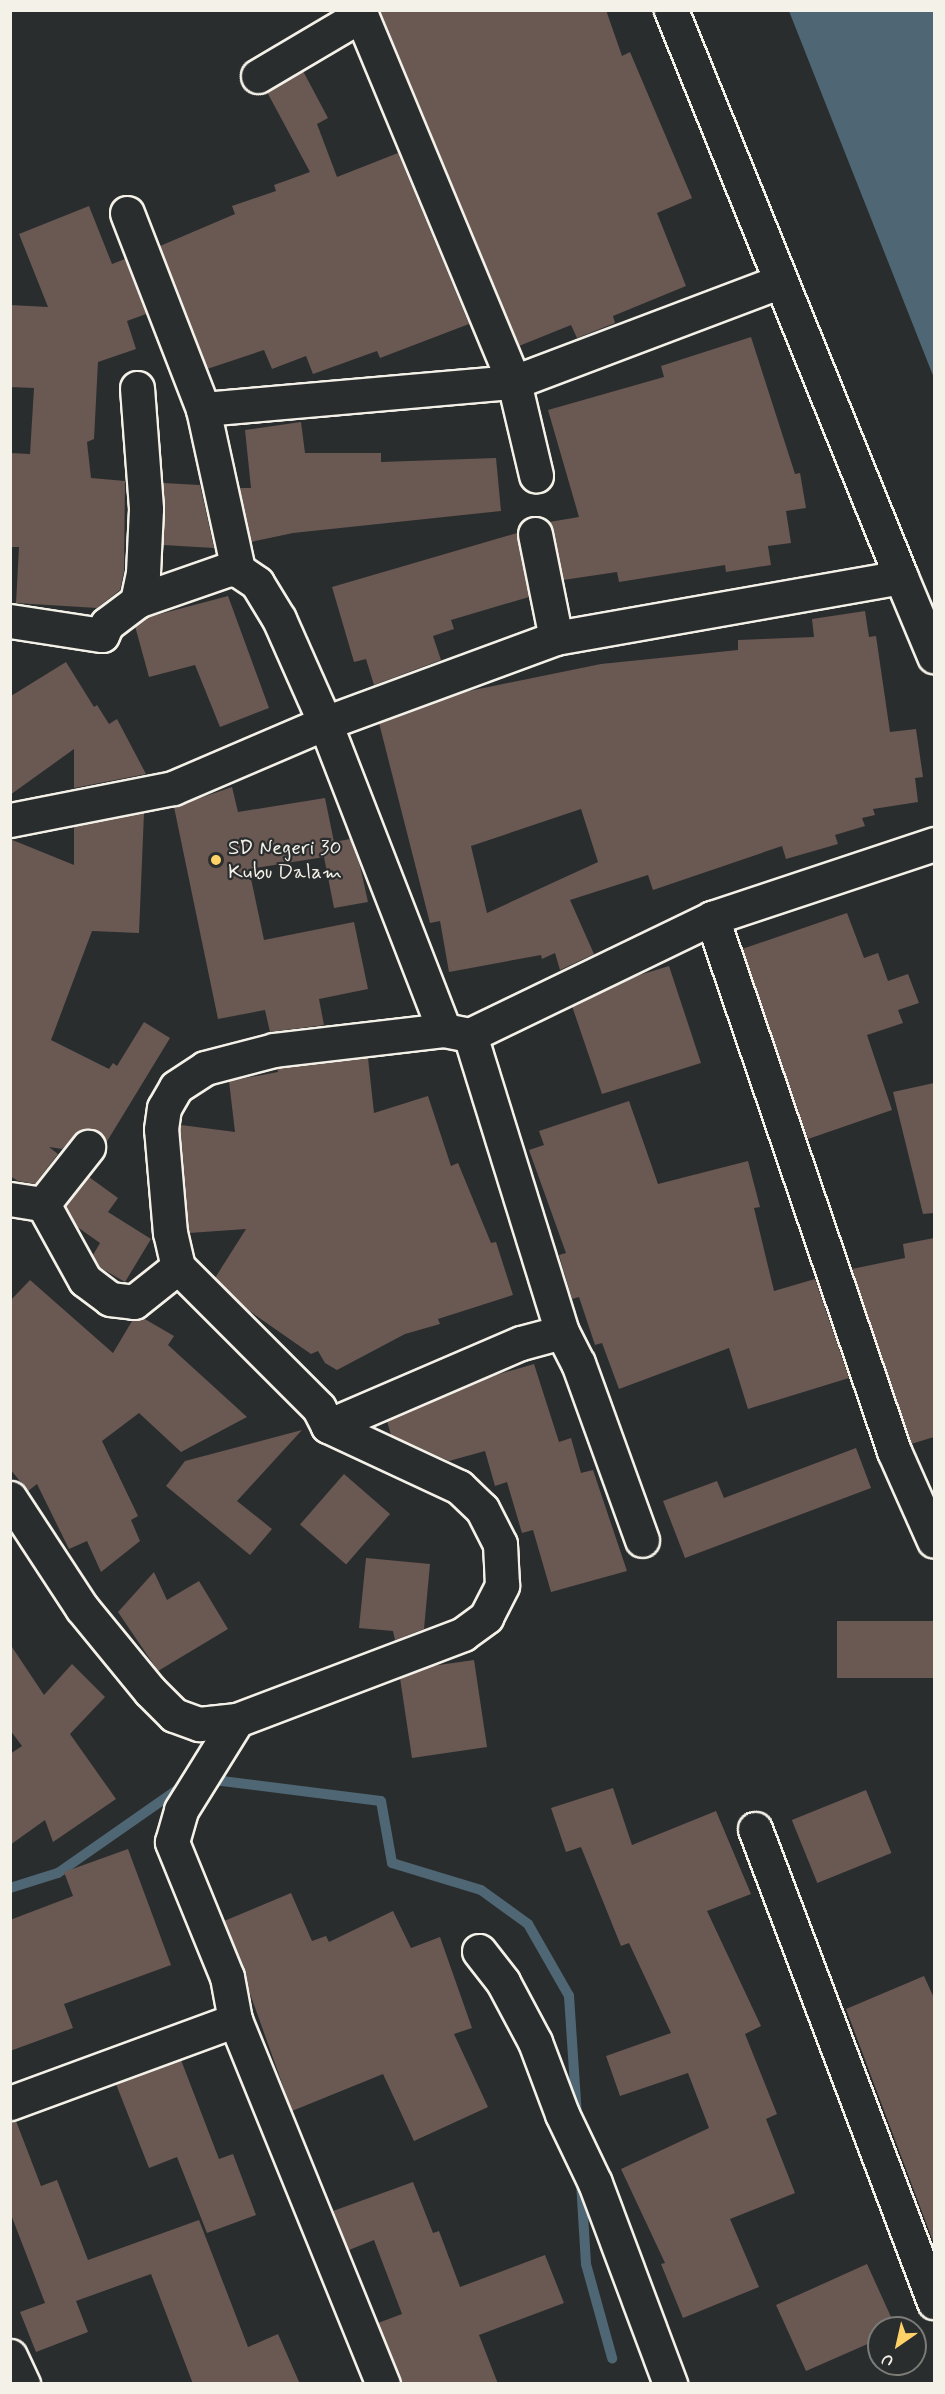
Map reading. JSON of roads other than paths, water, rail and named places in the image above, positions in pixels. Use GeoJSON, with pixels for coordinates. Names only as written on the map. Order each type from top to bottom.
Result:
{"type":"FeatureCollection","features":[{"type":"Feature","properties":{"kind":"street"},"geometry":{"type":"LineString","coordinates":[[671,10],[934,656]]}},
{"type":"Feature","properties":{"kind":"street"},"geometry":{"type":"LineString","coordinates":[[258,76],[360,13],[514,382],[536,475]]}},
{"type":"Feature","properties":{"kind":"street"},"geometry":{"type":"LineString","coordinates":[[127,213],[203,409],[238,570]]}},
{"type":"Feature","properties":{"kind":"street"},"geometry":{"type":"LineString","coordinates":[[203,409],[514,382],[781,281]]}},
{"type":"Feature","properties":{"kind":"street"},"geometry":{"type":"LineString","coordinates":[[137,388],[146,509],[143,573],[137,601]]}},
{"type":"Feature","properties":{"kind":"street"},"geometry":{"type":"LineString","coordinates":[[535,534],[556,638]]}},
{"type":"Feature","properties":{"kind":"street"},"geometry":{"type":"LineString","coordinates":[[10,621],[102,635],[107,624],[137,601],[229,569],[238,570],[257,583],[279,619],[457,1032],[562,1332],[578,1364],[642,1540]]}},
{"type":"Feature","properties":{"kind":"street"},"geometry":{"type":"LineString","coordinates":[[10,820],[173,788],[325,723],[556,638],[901,577]]}},
{"type":"Feature","properties":{"kind":"street"},"geometry":{"type":"LineString","coordinates":[[10,1498],[82,1608],[174,1715],[199,1724],[229,1731],[463,1634],[486,1617],[502,1585],[500,1544],[482,1509],[459,1487],[327,1426],[319,1408],[178,1267],[170,1233],[161,1129],[164,1108],[176,1088],[205,1068],[274,1050],[457,1032],[712,918],[934,844]]}},
{"type":"Feature","properties":{"kind":"street"},"geometry":{"type":"LineString","coordinates":[[712,918],[894,1451],[934,1541]]}},
{"type":"Feature","properties":{"kind":"street"},"geometry":{"type":"LineString","coordinates":[[43,1204],[88,1147]]}},
{"type":"Feature","properties":{"kind":"street"},"geometry":{"type":"LineString","coordinates":[[10,1199],[43,1204]]}},
{"type":"Feature","properties":{"kind":"street"},"geometry":{"type":"LineString","coordinates":[[43,1204],[85,1280],[110,1299],[134,1302],[178,1267]]}},
{"type":"Feature","properties":{"kind":"street"},"geometry":{"type":"LineString","coordinates":[[327,1426],[521,1343],[562,1332]]}},
{"type":"Feature","properties":{"kind":"street"},"geometry":{"type":"LineString","coordinates":[[229,1731],[181,1810],[172,1842],[227,1977],[235,2020],[383,2384]]}},
{"type":"Feature","properties":{"kind":"street"},"geometry":{"type":"LineString","coordinates":[[755,1829],[934,2302]]}},
{"type":"Feature","properties":{"kind":"street"},"geometry":{"type":"LineString","coordinates":[[479,1951],[503,1982],[535,2042],[562,2114],[595,2183],[670,2384]]}},
{"type":"Feature","properties":{"kind":"street"},"geometry":{"type":"LineString","coordinates":[[10,2103],[235,2020]]}},
{"type":"Feature","properties":{"kind":"water"},"geometry":{"type":"Polygon","coordinates":[[[789,11],[934,11],[934,378],[789,11]]]}},
{"type":"Feature","properties":{"kind":"waterway"},"geometry":{"type":"LineString","coordinates":[[206,1779],[381,1801],[392,1863],[481,1890],[528,1924],[569,1996],[577,2118]]}},
{"type":"Feature","properties":{"kind":"waterway"},"geometry":{"type":"LineString","coordinates":[[10,1888],[58,1873],[184,1785]]}},
{"type":"Feature","properties":{"kind":"waterway"},"geometry":{"type":"LineString","coordinates":[[581,2182],[586,2264],[612,2358]]}},
{"type":"Feature","properties":{"kind":"place","name":"SD Negeri 30 Kubu Dalam"},"geometry":{"type":"Point","coordinates":[216,860]}}]}
